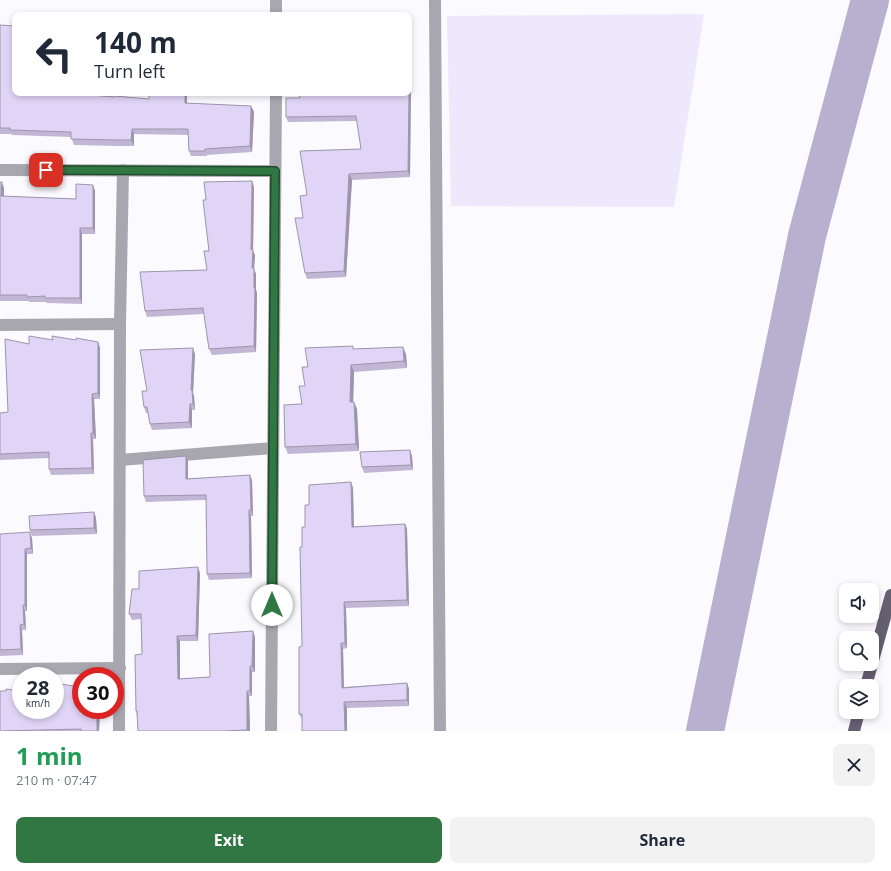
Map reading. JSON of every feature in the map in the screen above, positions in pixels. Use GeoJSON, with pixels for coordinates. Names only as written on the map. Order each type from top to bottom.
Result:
{"type":"FeatureCollection","features":[{"type":"Feature","properties":{"kind":"main road"},"geometry":{"type":"LineString","coordinates":[[868,679],[891,595]]}},
{"type":"Feature","properties":{"kind":"main road"},"geometry":{"type":"LineString","coordinates":[[854,731],[857,719]]}},
{"type":"Feature","properties":{"kind":"street"},"geometry":{"type":"LineString","coordinates":[[276,0],[276,12]]}},
{"type":"Feature","properties":{"kind":"street"},"geometry":{"type":"LineString","coordinates":[[435,0],[440,731]]}},
{"type":"Feature","properties":{"kind":"street"},"geometry":{"type":"LineString","coordinates":[[271,731],[276,96]]}},
{"type":"Feature","properties":{"kind":"street"},"geometry":{"type":"LineString","coordinates":[[0,170],[275,171]]}},
{"type":"Feature","properties":{"kind":"street"},"geometry":{"type":"LineString","coordinates":[[120,667],[120,324],[123,170]]}},
{"type":"Feature","properties":{"kind":"street"},"geometry":{"type":"LineString","coordinates":[[0,325],[120,324]]}},
{"type":"Feature","properties":{"kind":"street"},"geometry":{"type":"LineString","coordinates":[[120,460],[273,448]]}},
{"type":"Feature","properties":{"kind":"street"},"geometry":{"type":"LineString","coordinates":[[0,669],[72,668]]}},
{"type":"Feature","properties":{"kind":"street"},"geometry":{"type":"LineString","coordinates":[[119,719],[119,731]]}},
{"type":"Feature","properties":{"kind":"shaded area"},"geometry":{"type":"Polygon","coordinates":[[[704,14],[674,207],[451,206],[447,16],[704,14]]]}},
{"type":"Feature","properties":{"kind":"building"},"geometry":{"type":"Polygon","coordinates":[[[0,25],[12,26],[12,96],[114,96],[149,99],[149,96],[185,96],[185,103],[251,106],[250,146],[205,149],[205,151],[189,151],[188,129],[132,129],[131,140],[115,140],[71,139],[71,132],[10,130],[10,128],[0,128],[0,25]]]}},
{"type":"Feature","properties":{"kind":"building"},"geometry":{"type":"Polygon","coordinates":[[[300,96],[409,96],[408,171],[349,174],[344,271],[305,273],[295,218],[303,218],[300,196],[307,195],[300,151],[361,149],[356,116],[286,117],[286,98],[300,98],[300,96]]]}},
{"type":"Feature","properties":{"kind":"building"},"geometry":{"type":"Polygon","coordinates":[[[252,181],[251,250],[253,249],[252,268],[254,268],[254,288],[255,287],[254,346],[209,349],[203,308],[145,311],[140,272],[207,270],[204,251],[209,251],[203,200],[206,200],[204,182],[252,181]]]}},
{"type":"Feature","properties":{"kind":"building"},"geometry":{"type":"Polygon","coordinates":[[[0,182],[2,182],[1,196],[76,199],[76,184],[93,185],[93,228],[80,228],[80,298],[45,298],[45,296],[27,297],[27,295],[0,295],[0,182]]]}},
{"type":"Feature","properties":{"kind":"building"},"geometry":{"type":"Polygon","coordinates":[[[29,336],[53,340],[52,336],[76,340],[76,338],[98,342],[98,393],[92,394],[92,468],[49,469],[49,452],[0,454],[0,413],[8,412],[5,339],[29,344],[29,336]]]}},
{"type":"Feature","properties":{"kind":"building"},"geometry":{"type":"Polygon","coordinates":[[[353,346],[353,349],[403,347],[404,361],[351,365],[350,402],[354,402],[356,444],[285,447],[284,405],[302,404],[299,386],[305,386],[302,367],[308,367],[305,348],[353,346]]]}},
{"type":"Feature","properties":{"kind":"building"},"geometry":{"type":"Polygon","coordinates":[[[193,348],[191,390],[193,404],[190,404],[189,422],[150,424],[147,407],[144,407],[142,391],[147,391],[140,350],[193,348]]]}},
{"type":"Feature","properties":{"kind":"building"},"geometry":{"type":"Polygon","coordinates":[[[410,450],[411,465],[362,467],[360,452],[410,450]]]}},
{"type":"Feature","properties":{"kind":"building"},"geometry":{"type":"Polygon","coordinates":[[[186,456],[186,479],[250,475],[250,573],[207,574],[206,495],[144,496],[143,460],[186,456]]]}},
{"type":"Feature","properties":{"kind":"building"},"geometry":{"type":"Polygon","coordinates":[[[351,482],[352,527],[405,524],[407,600],[344,602],[345,643],[341,643],[342,688],[407,683],[407,700],[344,702],[345,731],[302,731],[302,714],[299,714],[299,647],[302,646],[300,547],[302,547],[302,527],[305,527],[305,505],[309,505],[309,485],[351,482]]]}},
{"type":"Feature","properties":{"kind":"building"},"geometry":{"type":"Polygon","coordinates":[[[94,512],[94,528],[30,530],[29,516],[94,512]]]}},
{"type":"Feature","properties":{"kind":"building"},"geometry":{"type":"Polygon","coordinates":[[[30,532],[31,548],[25,549],[25,605],[23,605],[24,624],[20,625],[21,649],[0,650],[0,534],[30,532]]]}},
{"type":"Feature","properties":{"kind":"building"},"geometry":{"type":"Polygon","coordinates":[[[198,567],[196,635],[177,636],[178,679],[210,677],[209,634],[253,631],[252,666],[250,666],[250,691],[247,691],[247,730],[138,731],[136,711],[135,655],[142,654],[141,614],[129,614],[132,589],[139,589],[139,571],[198,567]]]}},
{"type":"Feature","properties":{"kind":"building"},"geometry":{"type":"Polygon","coordinates":[[[64,685],[72,686],[72,719],[97,719],[97,731],[81,731],[81,729],[0,731],[0,691],[6,691],[6,689],[12,690],[12,719],[64,719],[64,685]]]}},
{"type":"Feature","properties":{"kind":"waterway"},"geometry":{"type":"LineString","coordinates":[[705,731],[807,236],[870,0]]}},
{"type":"Feature","properties":{"kind":"route"},"geometry":{"type":"LineString","coordinates":[[46,170],[275,171],[272,605]]}}]}
